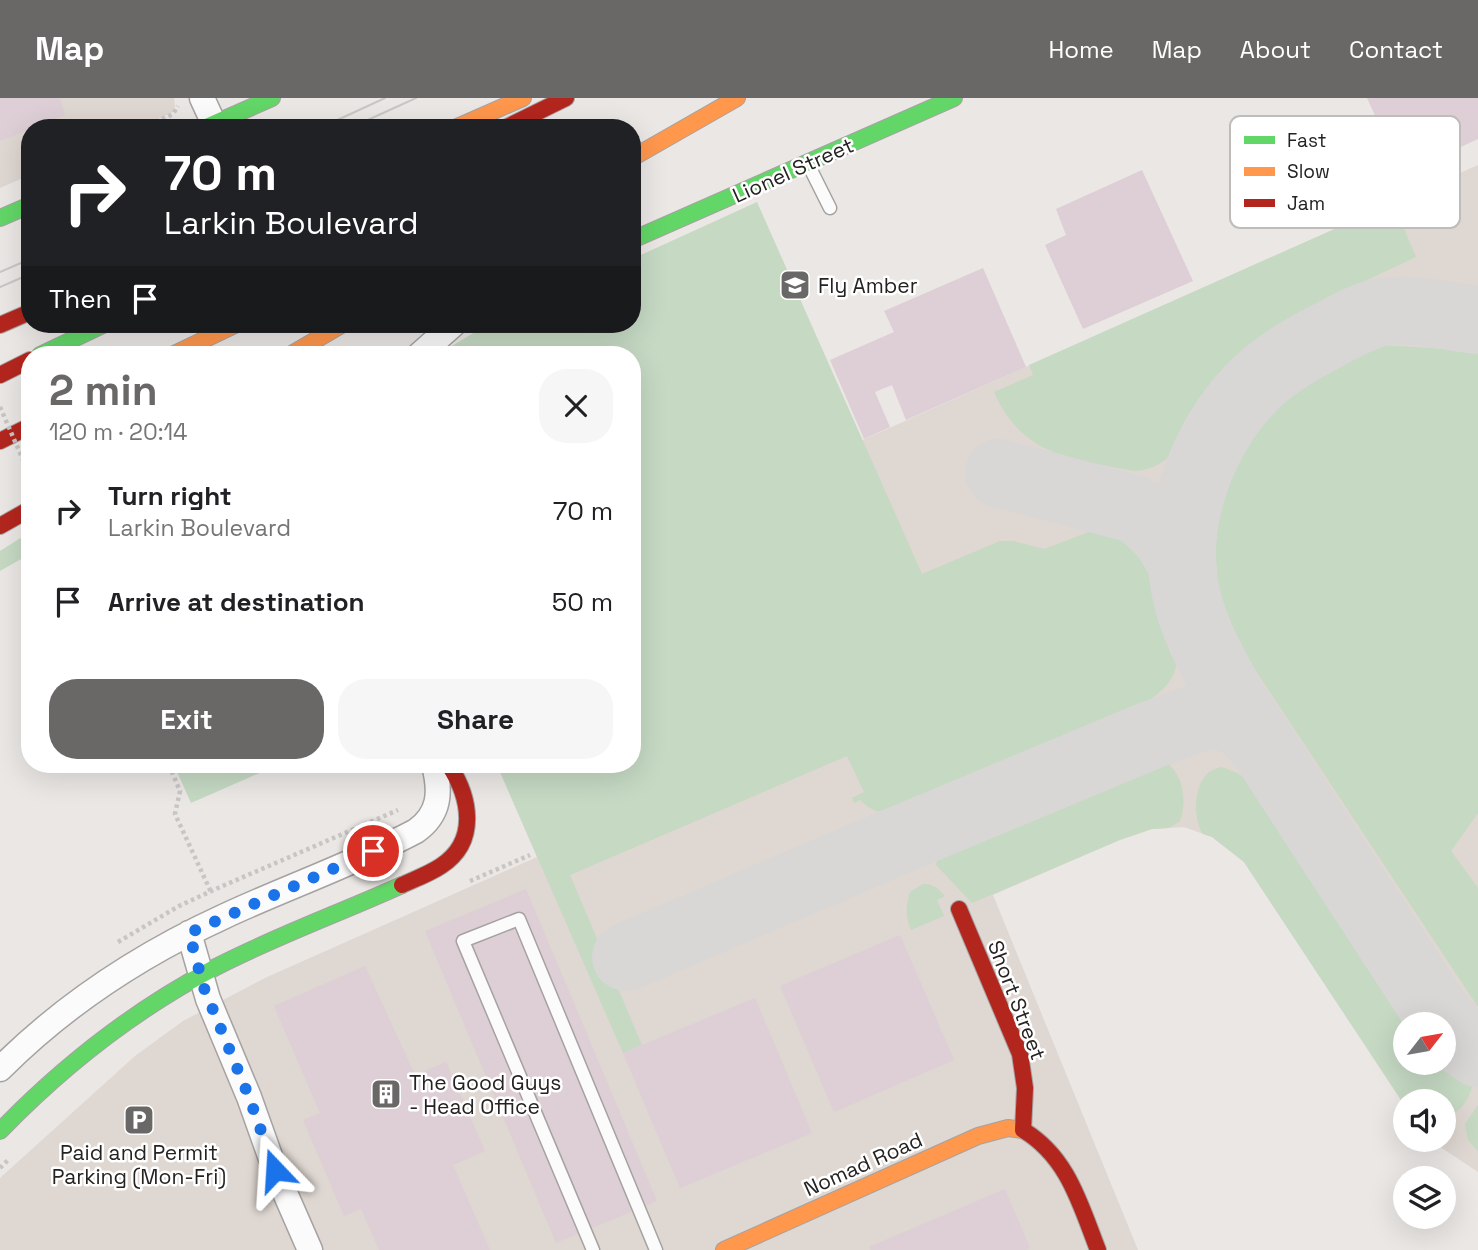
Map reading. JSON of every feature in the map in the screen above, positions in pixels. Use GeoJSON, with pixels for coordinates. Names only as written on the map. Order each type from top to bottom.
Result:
{"type":"FeatureCollection","features":[{"type":"Feature","properties":{"kind":"main road"},"geometry":{"type":"LineString","coordinates":[[225,119],[272,98]]}},
{"type":"Feature","properties":{"kind":"main road"},"geometry":{"type":"LineString","coordinates":[[475,119],[523,98]]}},
{"type":"Feature","properties":{"kind":"main road"},"geometry":{"type":"LineString","coordinates":[[523,119],[566,98]]}},
{"type":"Feature","properties":{"kind":"main road"},"geometry":{"type":"LineString","coordinates":[[641,153],[737,98]]}},
{"type":"Feature","properties":{"kind":"main road","name":"Lionel Street"},"geometry":{"type":"LineString","coordinates":[[641,236],[954,98]]}},
{"type":"Feature","properties":{"kind":"main road"},"geometry":{"type":"LineString","coordinates":[[0,218],[21,209]]}},
{"type":"Feature","properties":{"kind":"main road"},"geometry":{"type":"LineString","coordinates":[[0,325],[21,316]]}},
{"type":"Feature","properties":{"kind":"main road"},"geometry":{"type":"LineString","coordinates":[[59,346],[86,333]]}},
{"type":"Feature","properties":{"kind":"main road"},"geometry":{"type":"LineString","coordinates":[[191,346],[218,333]]}},
{"type":"Feature","properties":{"kind":"main road"},"geometry":{"type":"LineString","coordinates":[[305,346],[328,333]]}},
{"type":"Feature","properties":{"kind":"main road"},"geometry":{"type":"LineString","coordinates":[[0,375],[21,364]]}},
{"type":"Feature","properties":{"kind":"main road"},"geometry":{"type":"LineString","coordinates":[[0,441],[21,430]]}},
{"type":"Feature","properties":{"kind":"main road"},"geometry":{"type":"LineString","coordinates":[[0,526],[21,514]]}},
{"type":"Feature","properties":{"kind":"main road"},"geometry":{"type":"LineString","coordinates":[[0,1130],[39,1090],[101,1038],[162,996],[200,975],[446,863],[460,848],[469,824],[465,796],[453,773]]}},
{"type":"Feature","properties":{"kind":"main road","name":"Short Street"},"geometry":{"type":"LineString","coordinates":[[959,909],[1020,1054],[1026,1088],[1023,1130]]}},
{"type":"Feature","properties":{"kind":"main road","name":"Nomad Road"},"geometry":{"type":"LineString","coordinates":[[724,1250],[978,1136],[1008,1128],[1023,1130]]}},
{"type":"Feature","properties":{"kind":"main road"},"geometry":{"type":"LineString","coordinates":[[1023,1130],[1044,1142],[1059,1159],[1098,1250]]}},
{"type":"Feature","properties":{"kind":"street"},"geometry":{"type":"LineString","coordinates":[[202,98],[207,119]]}},
{"type":"Feature","properties":{"kind":"street"},"geometry":{"type":"LineString","coordinates":[[429,346],[444,333]]}},
{"type":"Feature","properties":{"kind":"street"},"geometry":{"type":"LineString","coordinates":[[0,1069],[79,1001],[141,960],[189,933],[416,831],[428,821],[436,807],[438,792],[434,773]]}},
{"type":"Feature","properties":{"kind":"street"},"geometry":{"type":"LineString","coordinates":[[189,933],[200,975],[275,1170],[310,1250]]}},
{"type":"Feature","properties":{"kind":"lane"},"geometry":{"type":"LineString","coordinates":[[808,164],[830,208]]}},
{"type":"Feature","properties":{"kind":"lane"},"geometry":{"type":"LineString","coordinates":[[593,1250],[463,942],[519,919],[656,1250]]}},
{"type":"Feature","properties":{"kind":"path"},"geometry":{"type":"LineString","coordinates":[[162,119],[173,114],[178,104],[176,98]]}},
{"type":"Feature","properties":{"kind":"path"},"geometry":{"type":"LineString","coordinates":[[0,407],[21,455]]}},
{"type":"Feature","properties":{"kind":"path"},"geometry":{"type":"LineString","coordinates":[[172,773],[180,792],[175,814],[211,892]]}},
{"type":"Feature","properties":{"kind":"path"},"geometry":{"type":"LineString","coordinates":[[468,882],[530,855]]}},
{"type":"Feature","properties":{"kind":"path"},"geometry":{"type":"LineString","coordinates":[[0,1168],[16,1152]]}},
{"type":"Feature","properties":{"kind":"shaded area"},"geometry":{"type":"Polygon","coordinates":[[[0,98],[174,98],[175,107],[171,113],[158,119],[21,119],[21,179],[0,188],[0,98]]]}},
{"type":"Feature","properties":{"kind":"shaded area"},"geometry":{"type":"Polygon","coordinates":[[[1478,165],[1478,1172],[1448,1152],[1456,1152],[1456,1089],[1394,1089],[1244,862],[1212,837],[1184,827],[1152,829],[1119,840],[993,895],[1138,1250],[0,1250],[0,1178],[135,1056],[183,1021],[265,978],[537,857],[500,773],[641,773],[641,539],[1337,228],[1460,228],[1460,173],[1478,165]]]}},
{"type":"Feature","properties":{"kind":"green space"},"geometry":{"type":"Polygon","coordinates":[[[757,202],[922,574],[1000,541],[1013,541],[1044,549],[1102,527],[1136,553],[1155,580],[1174,627],[1177,658],[1170,681],[1142,705],[893,811],[875,810],[860,800],[854,803],[852,798],[864,792],[847,756],[570,875],[642,1045],[623,1053],[500,773],[641,773],[641,346],[452,346],[473,333],[641,333],[641,255],[757,202]]]}},
{"type":"Feature","properties":{"kind":"green space"},"geometry":{"type":"Polygon","coordinates":[[[1337,228],[1404,228],[1416,257],[1307,311],[1255,344],[1213,385],[1174,451],[1151,468],[1134,471],[1070,458],[1035,442],[1019,430],[994,392],[1033,375],[1029,365],[1337,228]]]}},
{"type":"Feature","properties":{"kind":"green space"},"geometry":{"type":"Polygon","coordinates":[[[1381,345],[1478,351],[1478,813],[1451,851],[1478,888],[1478,1007],[1250,662],[1228,618],[1216,573],[1214,533],[1217,511],[1235,461],[1261,416],[1286,393],[1330,366],[1354,353],[1381,345]]]}},
{"type":"Feature","properties":{"kind":"green space"},"geometry":{"type":"Polygon","coordinates":[[[21,538],[21,559],[0,571],[0,551],[21,538]]]}},
{"type":"Feature","properties":{"kind":"green space"},"geometry":{"type":"Polygon","coordinates":[[[1166,762],[1177,774],[1183,797],[1180,821],[1169,828],[1152,829],[1120,840],[972,903],[936,865],[938,856],[1166,762]]]}},
{"type":"Feature","properties":{"kind":"green space"},"geometry":{"type":"Polygon","coordinates":[[[1221,767],[1239,774],[1270,796],[1283,810],[1412,1012],[1393,1012],[1393,1075],[1456,1075],[1456,1067],[1472,1082],[1467,1099],[1456,1112],[1456,1089],[1394,1089],[1244,862],[1212,837],[1203,834],[1196,812],[1197,795],[1202,781],[1213,770],[1221,767]]]}},
{"type":"Feature","properties":{"kind":"green space"},"geometry":{"type":"Polygon","coordinates":[[[178,773],[260,773],[191,803],[178,773]]]}},
{"type":"Feature","properties":{"kind":"green space"},"geometry":{"type":"Polygon","coordinates":[[[923,884],[935,887],[945,896],[937,900],[944,916],[911,930],[907,915],[910,892],[923,884]]]}},
{"type":"Feature","properties":{"kind":"green space"},"geometry":{"type":"Polygon","coordinates":[[[1478,1105],[1478,1151],[1468,1140],[1465,1124],[1478,1105]]]}},
{"type":"Feature","properties":{"kind":"building"},"geometry":{"type":"Polygon","coordinates":[[[0,98],[60,98],[65,115],[55,119],[21,119],[21,133],[0,141],[0,98]]]}},
{"type":"Feature","properties":{"kind":"building"},"geometry":{"type":"Polygon","coordinates":[[[1367,98],[1478,98],[1478,139],[1460,147],[1460,116],[1375,116],[1367,98]]]}},
{"type":"Feature","properties":{"kind":"building"},"geometry":{"type":"Polygon","coordinates":[[[1142,170],[1193,281],[1083,329],[1045,245],[1066,235],[1056,209],[1142,170]]]}},
{"type":"Feature","properties":{"kind":"building"},"geometry":{"type":"Polygon","coordinates":[[[983,268],[1026,367],[906,420],[892,385],[875,392],[890,427],[864,439],[830,360],[894,332],[884,311],[983,268]]]}},
{"type":"Feature","properties":{"kind":"building"},"geometry":{"type":"Polygon","coordinates":[[[526,889],[657,1201],[556,1243],[425,931],[526,889]]]}},
{"type":"Feature","properties":{"kind":"building"},"geometry":{"type":"Polygon","coordinates":[[[900,935],[954,1060],[834,1112],[780,986],[900,935]]]}},
{"type":"Feature","properties":{"kind":"building","name":"The Good Guys - Head Office"},"geometry":{"type":"Polygon","coordinates":[[[365,966],[415,1075],[446,1062],[485,1151],[453,1165],[490,1250],[379,1250],[361,1209],[344,1216],[303,1120],[320,1113],[274,1006],[365,966]]]}},
{"type":"Feature","properties":{"kind":"building"},"geometry":{"type":"Polygon","coordinates":[[[755,998],[812,1133],[680,1188],[623,1053],[755,998]]]}},
{"type":"Feature","properties":{"kind":"building"},"geometry":{"type":"Polygon","coordinates":[[[1005,1189],[1030,1248],[871,1250],[869,1247],[1005,1189]]]}},
{"type":"Feature","properties":{"kind":"taxiway"},"geometry":{"type":"LineString","coordinates":[[1478,320],[1406,311],[1376,313],[1308,346],[1269,372],[1234,408],[1206,455],[1188,508],[1182,562],[1185,588],[1193,617],[1204,646],[1233,700],[1436,1012],[1462,1042],[1478,1053]]}},
{"type":"Feature","properties":{"kind":"taxiway"},"geometry":{"type":"LineString","coordinates":[[999,473],[1134,509],[1164,534],[1183,569]]}},
{"type":"Feature","properties":{"kind":"taxiway"},"geometry":{"type":"LineString","coordinates":[[626,957],[897,841],[1203,716],[1219,715],[1240,723],[1266,749]]}},
{"type":"Feature","properties":{"kind":"tram line"},"geometry":{"type":"LineString","coordinates":[[340,119],[385,98]]}},
{"type":"Feature","properties":{"kind":"tram line"},"geometry":{"type":"LineString","coordinates":[[370,119],[416,98]]}},
{"type":"Feature","properties":{"kind":"tram line"},"geometry":{"type":"LineString","coordinates":[[0,272],[21,263]]}},
{"type":"Feature","properties":{"kind":"tram line"},"geometry":{"type":"LineString","coordinates":[[0,287],[21,278]]}},
{"type":"Feature","properties":{"kind":"traffic: fast"},"geometry":{"type":"LineString","coordinates":[[224,119],[272,98]]}},
{"type":"Feature","properties":{"kind":"traffic: fast"},"geometry":{"type":"LineString","coordinates":[[641,236],[954,98]]}},
{"type":"Feature","properties":{"kind":"traffic: fast"},"geometry":{"type":"LineString","coordinates":[[0,218],[21,209]]}},
{"type":"Feature","properties":{"kind":"traffic: fast"},"geometry":{"type":"LineString","coordinates":[[59,346],[86,333]]}},
{"type":"Feature","properties":{"kind":"traffic: fast"},"geometry":{"type":"LineString","coordinates":[[0,1131],[75,1061],[157,1001],[239,956],[402,885]]}},
{"type":"Feature","properties":{"kind":"traffic: slow"},"geometry":{"type":"LineString","coordinates":[[475,119],[523,98]]}},
{"type":"Feature","properties":{"kind":"traffic: slow"},"geometry":{"type":"LineString","coordinates":[[641,153],[737,98]]}},
{"type":"Feature","properties":{"kind":"traffic: slow"},"geometry":{"type":"LineString","coordinates":[[191,346],[218,333]]}},
{"type":"Feature","properties":{"kind":"traffic: slow"},"geometry":{"type":"LineString","coordinates":[[305,346],[328,333]]}},
{"type":"Feature","properties":{"kind":"traffic: slow"},"geometry":{"type":"LineString","coordinates":[[724,1250],[978,1136],[1008,1128],[1023,1130]]}},
{"type":"Feature","properties":{"kind":"traffic: jam"},"geometry":{"type":"LineString","coordinates":[[523,119],[566,98]]}},
{"type":"Feature","properties":{"kind":"traffic: jam"},"geometry":{"type":"LineString","coordinates":[[0,325],[21,316]]}},
{"type":"Feature","properties":{"kind":"traffic: jam"},"geometry":{"type":"LineString","coordinates":[[0,375],[21,364]]}},
{"type":"Feature","properties":{"kind":"traffic: jam"},"geometry":{"type":"LineString","coordinates":[[0,441],[21,430]]}},
{"type":"Feature","properties":{"kind":"traffic: jam"},"geometry":{"type":"LineString","coordinates":[[0,526],[21,514]]}},
{"type":"Feature","properties":{"kind":"traffic: jam"},"geometry":{"type":"LineString","coordinates":[[402,885],[441,866],[453,856],[461,844],[466,831],[466,804],[453,773]]}},
{"type":"Feature","properties":{"kind":"traffic: jam"},"geometry":{"type":"LineString","coordinates":[[959,909],[1020,1054],[1025,1088],[1023,1130],[1038,1141],[1062,1168],[1071,1183],[1098,1250]]}},
{"type":"Feature","properties":{"kind":"place","name":"Fly Amber"},"geometry":{"type":"Point","coordinates":[795,285]}},
{"type":"Feature","properties":{"kind":"place","name":"The Good Guys - Head Office"},"geometry":{"type":"Point","coordinates":[386,1094]}},
{"type":"Feature","properties":{"kind":"place","name":"Paid and Permit Parking (Mon-Fri)"},"geometry":{"type":"Point","coordinates":[139,1120]}},
{"type":"Feature","properties":{"kind":"route"},"geometry":{"type":"LineString","coordinates":[[275,1170],[249,1097],[204,988],[189,933],[373,851]]}}]}
